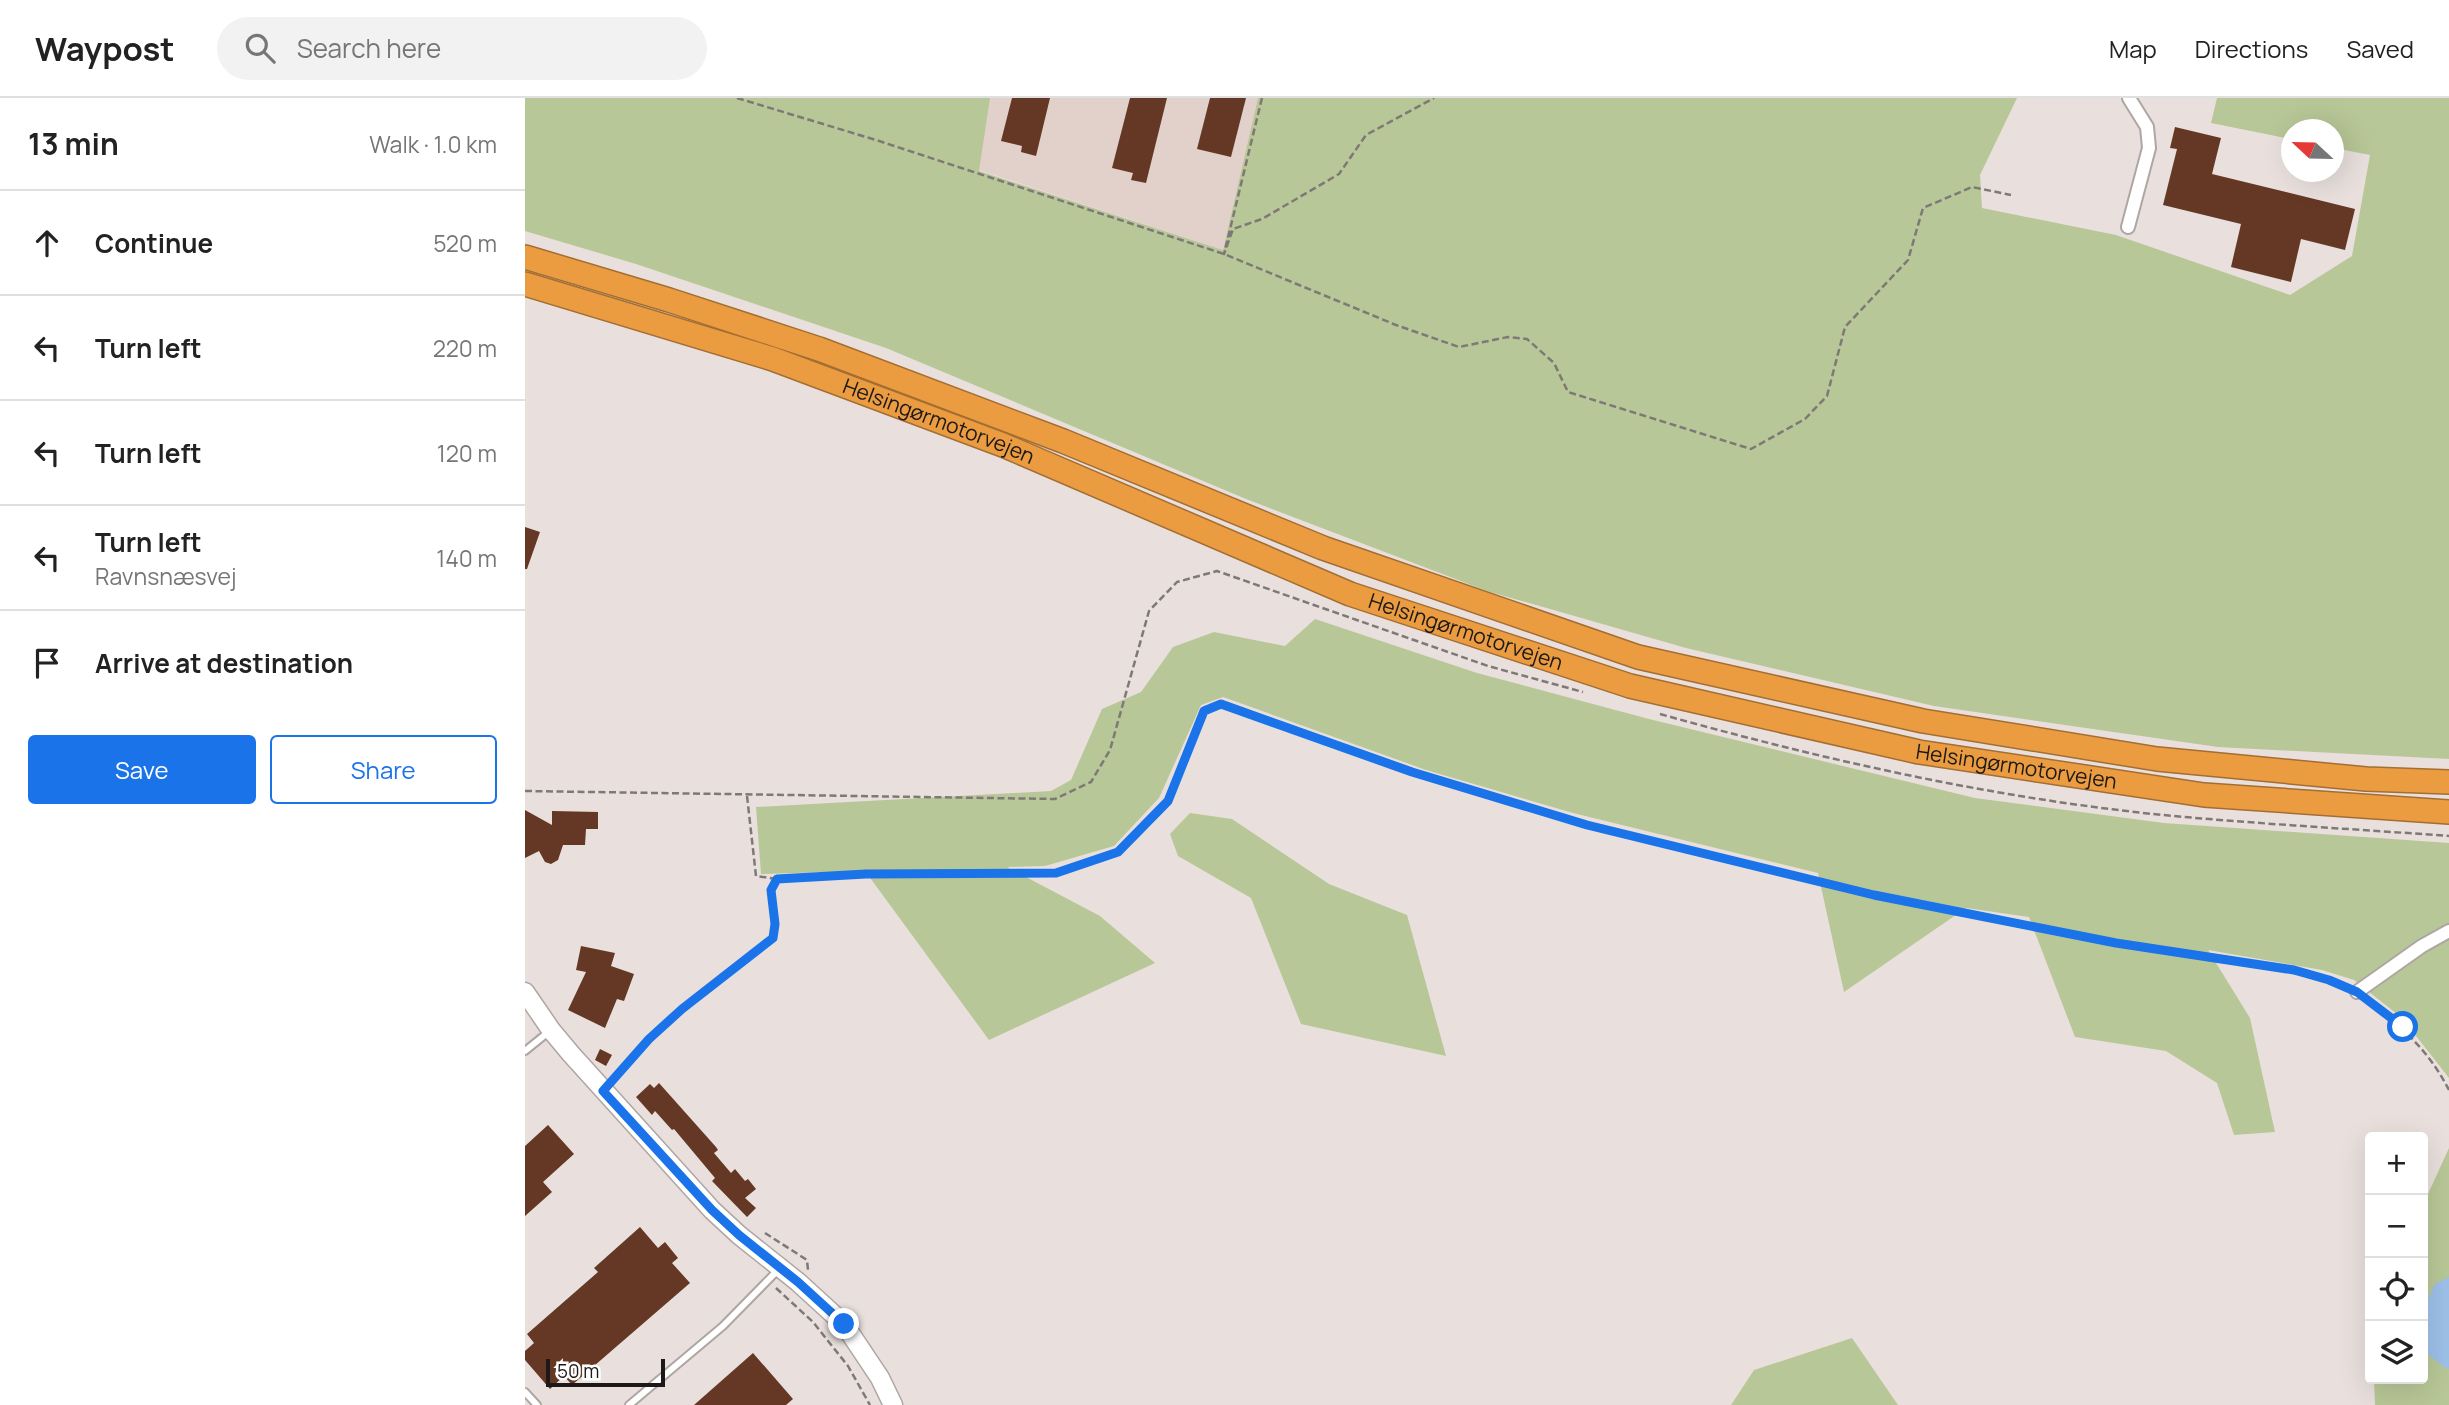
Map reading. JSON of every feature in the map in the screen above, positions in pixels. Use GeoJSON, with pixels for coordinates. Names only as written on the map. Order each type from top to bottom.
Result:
{"type":"FeatureCollection","features":[{"type":"Feature","properties":{"kind":"highway","name":"Helsingørmotorvejen"},"geometry":{"type":"LineString","coordinates":[[525,257],[657,296],[819,349],[1063,441],[1323,548],[1637,657],[1923,721],[2143,757],[2366,779],[2449,782]]}},
{"type":"Feature","properties":{"kind":"highway","name":"Helsingørmotorvejen"},"geometry":{"type":"LineString","coordinates":[[525,284],[773,359],[1003,446],[1350,593],[1630,686],[1919,752],[2204,795],[2449,812]]}},
{"type":"Feature","properties":{"kind":"main road"},"geometry":{"type":"LineString","coordinates":[[525,992],[551,1030],[603,1091],[712,1210],[844,1324],[880,1378],[893,1405]]}},
{"type":"Feature","properties":{"kind":"street"},"geometry":{"type":"LineString","coordinates":[[2128,226],[2149,148],[2147,127],[2129,98]]}},
{"type":"Feature","properties":{"kind":"street"},"geometry":{"type":"LineString","coordinates":[[2357,992],[2449,930]]}},
{"type":"Feature","properties":{"kind":"lane"},"geometry":{"type":"LineString","coordinates":[[525,1051],[551,1030]]}},
{"type":"Feature","properties":{"kind":"lane"},"geometry":{"type":"LineString","coordinates":[[629,1405],[723,1326],[780,1267]]}},
{"type":"Feature","properties":{"kind":"lane"},"geometry":{"type":"LineString","coordinates":[[525,1392],[537,1405]]}},
{"type":"Feature","properties":{"kind":"path"},"geometry":{"type":"LineString","coordinates":[[737,98],[1224,254],[1396,325],[1459,347],[1508,337],[1527,339],[1554,363],[1568,392],[1751,449],[1805,419],[1827,396],[1845,327],[1908,260],[1923,208],[1972,187],[2011,195]]}},
{"type":"Feature","properties":{"kind":"path"},"geometry":{"type":"LineString","coordinates":[[1224,254],[1262,98]]}},
{"type":"Feature","properties":{"kind":"path"},"geometry":{"type":"LineString","coordinates":[[1224,254],[1233,229],[1262,219],[1339,174],[1366,135],[1434,98]]}},
{"type":"Feature","properties":{"kind":"path"},"geometry":{"type":"LineString","coordinates":[[525,791],[1055,799],[1091,782],[1110,750],[1149,611],[1177,582],[1216,571],[1488,666],[1595,696]]}},
{"type":"Feature","properties":{"kind":"path"},"geometry":{"type":"LineString","coordinates":[[747,794],[756,876],[777,879],[866,874],[1056,873],[1118,852],[1168,801],[1204,711],[1221,704],[1412,772],[1600,828],[1874,895],[2116,943],[2294,970],[2329,980],[2357,992],[2403,1027],[2437,1066],[2449,1090]]}},
{"type":"Feature","properties":{"kind":"path"},"geometry":{"type":"LineString","coordinates":[[1661,714],[1754,741],[1977,789],[2162,815],[2449,836]]}},
{"type":"Feature","properties":{"kind":"path"},"geometry":{"type":"LineString","coordinates":[[603,1091],[649,1039],[682,1009],[773,938],[775,924],[771,890],[777,879]]}},
{"type":"Feature","properties":{"kind":"path"},"geometry":{"type":"LineString","coordinates":[[784,1295],[813,1322],[848,1366],[870,1405]]}},
{"type":"Feature","properties":{"kind":"shaded area"},"geometry":{"type":"Polygon","coordinates":[[[760,98],[1258,98],[1223,250],[760,98]]]}},
{"type":"Feature","properties":{"kind":"green space"},"geometry":{"type":"Polygon","coordinates":[[[525,98],[990,98],[979,171],[1223,250],[1258,98],[2017,98],[1980,175],[1982,208],[2116,235],[2290,295],[2352,256],[2370,155],[2344,150],[2344,119],[2281,119],[2281,137],[2211,123],[2217,98],[2449,98],[2449,759],[2218,747],[1934,706],[1686,648],[1487,591],[1246,499],[886,348],[636,264],[525,231],[525,98]]]}},
{"type":"Feature","properties":{"kind":"green space"},"geometry":{"type":"Polygon","coordinates":[[[1315,619],[1477,673],[1649,719],[1975,798],[2164,823],[2449,843],[2449,1078],[2402,1018],[2354,980],[2322,970],[2208,950],[2250,1018],[2275,1132],[2234,1135],[2217,1083],[2166,1051],[2075,1037],[2029,917],[1966,908],[1844,992],[1818,873],[1573,813],[1426,770],[1223,697],[1201,705],[1159,798],[1114,846],[1045,866],[1007,867],[1100,916],[1155,963],[989,1040],[865,871],[761,874],[756,807],[1051,791],[1071,780],[1102,709],[1141,692],[1173,647],[1214,632],[1285,646],[1315,619]]]}},
{"type":"Feature","properties":{"kind":"green space"},"geometry":{"type":"Polygon","coordinates":[[[1190,813],[1232,819],[1329,884],[1407,915],[1446,1056],[1301,1024],[1251,898],[1178,856],[1170,834],[1190,813]]]}},
{"type":"Feature","properties":{"kind":"green space"},"geometry":{"type":"Polygon","coordinates":[[[2449,1148],[2449,1405],[2375,1405],[2374,1384],[2428,1384],[2428,1194],[2449,1148]]]}},
{"type":"Feature","properties":{"kind":"green space"},"geometry":{"type":"Polygon","coordinates":[[[1852,1338],[1898,1405],[1731,1405],[1754,1370],[1852,1338]]]}},
{"type":"Feature","properties":{"kind":"water"},"geometry":{"type":"Polygon","coordinates":[[[2449,1277],[2449,1369],[2428,1354],[2428,1299],[2435,1284],[2449,1277]]]}},
{"type":"Feature","properties":{"kind":"building"},"geometry":{"type":"Polygon","coordinates":[[[1012,98],[1050,98],[1036,156],[1021,152],[1022,146],[1001,141],[1012,98]]]}},
{"type":"Feature","properties":{"kind":"building"},"geometry":{"type":"Polygon","coordinates":[[[1130,98],[1167,98],[1146,183],[1131,180],[1133,173],[1112,168],[1130,98]]]}},
{"type":"Feature","properties":{"kind":"building"},"geometry":{"type":"Polygon","coordinates":[[[1210,98],[1246,98],[1231,157],[1197,149],[1210,98]]]}},
{"type":"Feature","properties":{"kind":"building"},"geometry":{"type":"Polygon","coordinates":[[[2175,127],[2221,138],[2212,174],[2355,209],[2345,250],[2301,239],[2291,282],[2231,267],[2241,224],[2163,205],[2177,149],[2170,148],[2175,127]]]}},
{"type":"Feature","properties":{"kind":"building"},"geometry":{"type":"Polygon","coordinates":[[[525,527],[540,532],[527,569],[525,569],[525,527]]]}},
{"type":"Feature","properties":{"kind":"building"},"geometry":{"type":"Polygon","coordinates":[[[525,810],[552,825],[552,811],[598,812],[598,829],[586,829],[585,845],[563,845],[558,860],[551,864],[545,862],[539,851],[525,858],[525,810]]]}},
{"type":"Feature","properties":{"kind":"building"},"geometry":{"type":"Polygon","coordinates":[[[581,946],[615,953],[611,966],[634,974],[624,1001],[617,999],[605,1028],[568,1010],[586,972],[576,970],[581,946]]]}},
{"type":"Feature","properties":{"kind":"building"},"geometry":{"type":"Polygon","coordinates":[[[600,1049],[612,1055],[606,1066],[595,1060],[600,1049]]]}},
{"type":"Feature","properties":{"kind":"building"},"geometry":{"type":"Polygon","coordinates":[[[659,1083],[716,1147],[718,1150],[714,1153],[731,1173],[735,1169],[756,1189],[745,1198],[756,1208],[747,1217],[712,1181],[715,1178],[674,1129],[672,1130],[655,1111],[652,1115],[636,1097],[650,1084],[654,1088],[659,1083]]]}},
{"type":"Feature","properties":{"kind":"building"},"geometry":{"type":"Polygon","coordinates":[[[548,1125],[574,1154],[543,1182],[552,1192],[525,1216],[525,1146],[548,1125]]]}},
{"type":"Feature","properties":{"kind":"building"},"geometry":{"type":"Polygon","coordinates":[[[640,1227],[658,1248],[665,1242],[678,1258],[672,1263],[690,1283],[572,1385],[564,1376],[550,1389],[525,1360],[525,1351],[534,1343],[527,1334],[598,1272],[594,1268],[640,1227]]]}},
{"type":"Feature","properties":{"kind":"building"},"geometry":{"type":"Polygon","coordinates":[[[753,1353],[793,1399],[786,1405],[694,1405],[753,1353]]]}},
{"type":"Feature","properties":{"kind":"route"},"geometry":{"type":"LineString","coordinates":[[844,1324],[712,1210],[603,1091],[649,1039],[682,1009],[773,938],[775,924],[771,890],[777,879],[866,874],[1056,873],[1118,852],[1168,801],[1204,711],[1221,704],[1412,772],[1587,825],[1874,895],[2116,943],[2294,970],[2357,992],[2403,1027]]}}]}
